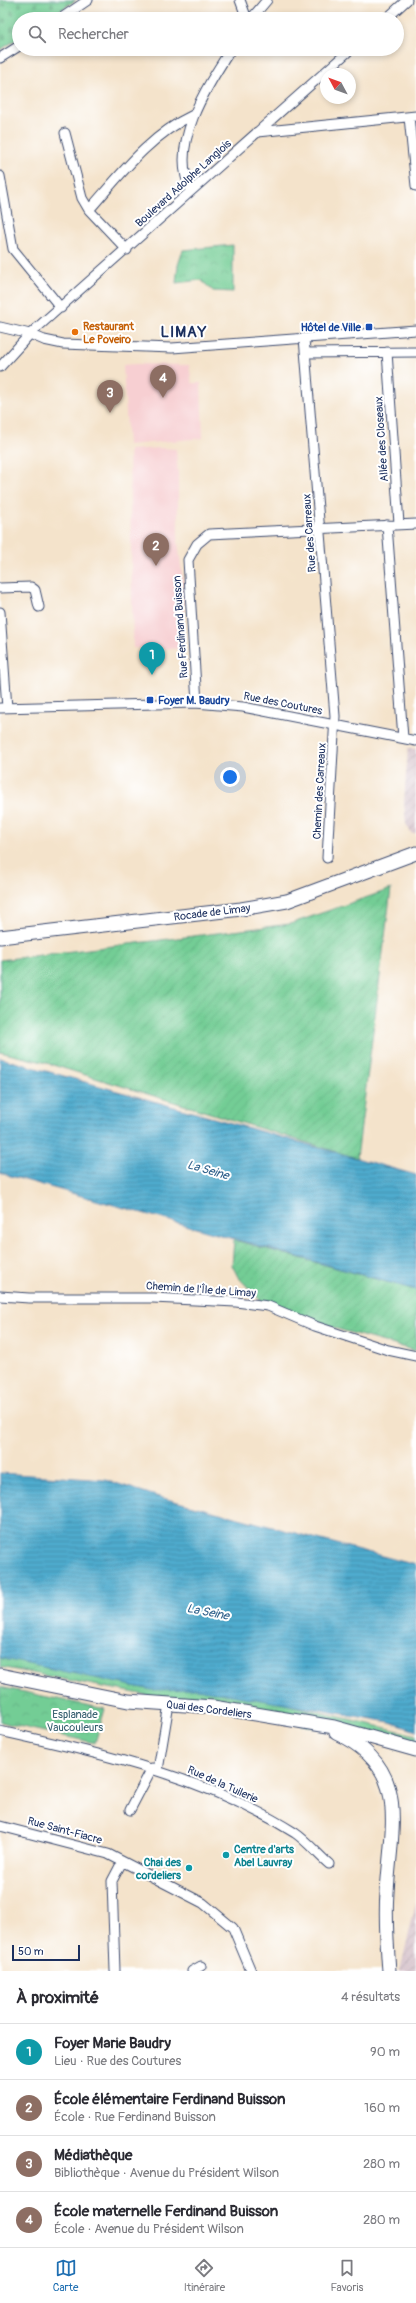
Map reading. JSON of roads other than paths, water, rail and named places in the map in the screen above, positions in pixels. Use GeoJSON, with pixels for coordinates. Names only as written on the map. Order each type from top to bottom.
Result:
{"type":"FeatureCollection","features":[{"type":"Feature","properties":{"kind":"main road","name":"Rocade de Limay"},"geometry":{"type":"LineString","coordinates":[[0,937],[234,910],[287,901],[416,854]]}},
{"type":"Feature","properties":{"kind":"main road","name":"Quai des Cordeliers"},"geometry":{"type":"LineString","coordinates":[[0,1675],[128,1701],[213,1707],[348,1730],[416,1750]]}},
{"type":"Feature","properties":{"kind":"main road"},"geometry":{"type":"LineString","coordinates":[[315,1725],[349,1739],[365,1751],[382,1773],[391,1796],[393,1822],[387,1893],[389,1971]]}},
{"type":"Feature","properties":{"kind":"street"},"geometry":{"type":"LineString","coordinates":[[70,12],[88,0]]}},
{"type":"Feature","properties":{"kind":"street"},"geometry":{"type":"LineString","coordinates":[[240,0],[244,12]]}},
{"type":"Feature","properties":{"kind":"street"},"geometry":{"type":"LineString","coordinates":[[257,12],[267,0]]}},
{"type":"Feature","properties":{"kind":"street"},"geometry":{"type":"LineString","coordinates":[[394,12],[407,0]]}},
{"type":"Feature","properties":{"kind":"street"},"geometry":{"type":"LineString","coordinates":[[0,58],[12,50]]}},
{"type":"Feature","properties":{"kind":"street"},"geometry":{"type":"LineString","coordinates":[[191,190],[183,173],[188,129],[193,115],[227,56]]}},
{"type":"Feature","properties":{"kind":"street","name":"Boulevard Adolphe Langlois"},"geometry":{"type":"LineString","coordinates":[[0,367],[30,334],[127,250],[191,190],[343,56]]}},
{"type":"Feature","properties":{"kind":"street"},"geometry":{"type":"LineString","coordinates":[[89,210],[137,156],[174,124],[193,115]]}},
{"type":"Feature","properties":{"kind":"street"},"geometry":{"type":"LineString","coordinates":[[257,132],[413,116],[416,186]]}},
{"type":"Feature","properties":{"kind":"street"},"geometry":{"type":"LineString","coordinates":[[65,134],[82,198],[89,210],[127,250]]}},
{"type":"Feature","properties":{"kind":"street"},"geometry":{"type":"LineString","coordinates":[[0,176],[13,249],[61,308]]}},
{"type":"Feature","properties":{"kind":"street"},"geometry":{"type":"LineString","coordinates":[[0,327],[63,344],[172,348],[416,330]]}},
{"type":"Feature","properties":{"kind":"street","name":"Rue des Carreaux"},"geometry":{"type":"LineString","coordinates":[[304,338],[335,716],[334,725]]}},
{"type":"Feature","properties":{"kind":"street","name":"Allée des Closeaux"},"geometry":{"type":"LineString","coordinates":[[386,352],[399,524]]}},
{"type":"Feature","properties":{"kind":"street"},"geometry":{"type":"LineString","coordinates":[[306,353],[416,352]]}},
{"type":"Feature","properties":{"kind":"street"},"geometry":{"type":"LineString","coordinates":[[320,528],[416,524]]}},
{"type":"Feature","properties":{"kind":"street"},"geometry":{"type":"LineString","coordinates":[[387,525],[403,738]]}},
{"type":"Feature","properties":{"kind":"street","name":"Rue Ferdinand Buisson"},"geometry":{"type":"LineString","coordinates":[[197,703],[188,560],[197,544],[209,534],[320,528]]}},
{"type":"Feature","properties":{"kind":"street"},"geometry":{"type":"LineString","coordinates":[[0,588],[31,587],[35,590],[38,607]]}},
{"type":"Feature","properties":{"kind":"street"},"geometry":{"type":"LineString","coordinates":[[0,612],[4,708]]}},
{"type":"Feature","properties":{"kind":"street","name":"Rue des Coutures"},"geometry":{"type":"LineString","coordinates":[[4,708],[197,703],[243,707],[416,741]]}},
{"type":"Feature","properties":{"kind":"street","name":"Chemin des Carreaux"},"geometry":{"type":"LineString","coordinates":[[327,858],[334,725]]}},
{"type":"Feature","properties":{"kind":"street","name":"Chemin de l'Île de Limay"},"geometry":{"type":"LineString","coordinates":[[0,1296],[30,1298],[153,1298],[236,1302],[262,1305],[388,1350],[416,1356]]}},
{"type":"Feature","properties":{"kind":"street"},"geometry":{"type":"LineString","coordinates":[[130,1810],[155,1769],[169,1704]]}},
{"type":"Feature","properties":{"kind":"street","name":"Rue de la Tuilerie"},"geometry":{"type":"LineString","coordinates":[[0,1731],[155,1769],[214,1791],[272,1820],[296,1834],[329,1864]]}},
{"type":"Feature","properties":{"kind":"street","name":"Rue Saint-Fiacre"},"geometry":{"type":"LineString","coordinates":[[0,1826],[93,1849],[203,1903],[233,1928],[252,1971]]}},
{"type":"Feature","properties":{"kind":"street"},"geometry":{"type":"LineString","coordinates":[[116,1971],[112,1881],[122,1862]]}},
{"type":"Feature","properties":{"kind":"street"},"geometry":{"type":"LineString","coordinates":[[192,1971],[201,1966]]}},
{"type":"Feature","properties":{"kind":"water","name":"La Seine"},"geometry":{"type":"Polygon","coordinates":[[[0,1058],[416,1175],[416,1290],[0,1173],[0,1058]]]}},
{"type":"Feature","properties":{"kind":"water","name":"La Seine"},"geometry":{"type":"Polygon","coordinates":[[[0,1473],[106,1480],[159,1497],[416,1565],[416,1731],[390,1722],[197,1689],[152,1690],[0,1658],[0,1473]]]}},
{"type":"Feature","properties":{"kind":"place","name":"Hôtel de Ville"},"geometry":{"type":"Point","coordinates":[369,327]}},
{"type":"Feature","properties":{"kind":"place","name":"Restaurant Le Poveiro"},"geometry":{"type":"Point","coordinates":[75,332]}},
{"type":"Feature","properties":{"kind":"place","name":"École maternelle Ferdinand Buisson"},"geometry":{"type":"Point","coordinates":[163,398]}},
{"type":"Feature","properties":{"kind":"place","name":"Médiathèque"},"geometry":{"type":"Point","coordinates":[110,413]}},
{"type":"Feature","properties":{"kind":"place","name":"École élémentaire Ferdinand Buisson"},"geometry":{"type":"Point","coordinates":[156,566]}},
{"type":"Feature","properties":{"kind":"place","name":"Foyer Marie Baudry"},"geometry":{"type":"Point","coordinates":[152,675]}},
{"type":"Feature","properties":{"kind":"place","name":"Foyer M. Baudry"},"geometry":{"type":"Point","coordinates":[150,700]}},
{"type":"Feature","properties":{"kind":"place","name":"Centre d'arts Abel Lauvray"},"geometry":{"type":"Point","coordinates":[226,1855]}},
{"type":"Feature","properties":{"kind":"place","name":"Chai des cordeliers"},"geometry":{"type":"Point","coordinates":[189,1868]}},
{"type":"Feature","properties":{"kind":"district","name":"LIMAY"},"geometry":{"type":"Point","coordinates":[184,332]}},
{"type":"Feature","properties":{"kind":"park label","name":"Esplanade Vaucouleurs"},"geometry":{"type":"Point","coordinates":[75,1720]}}]}
